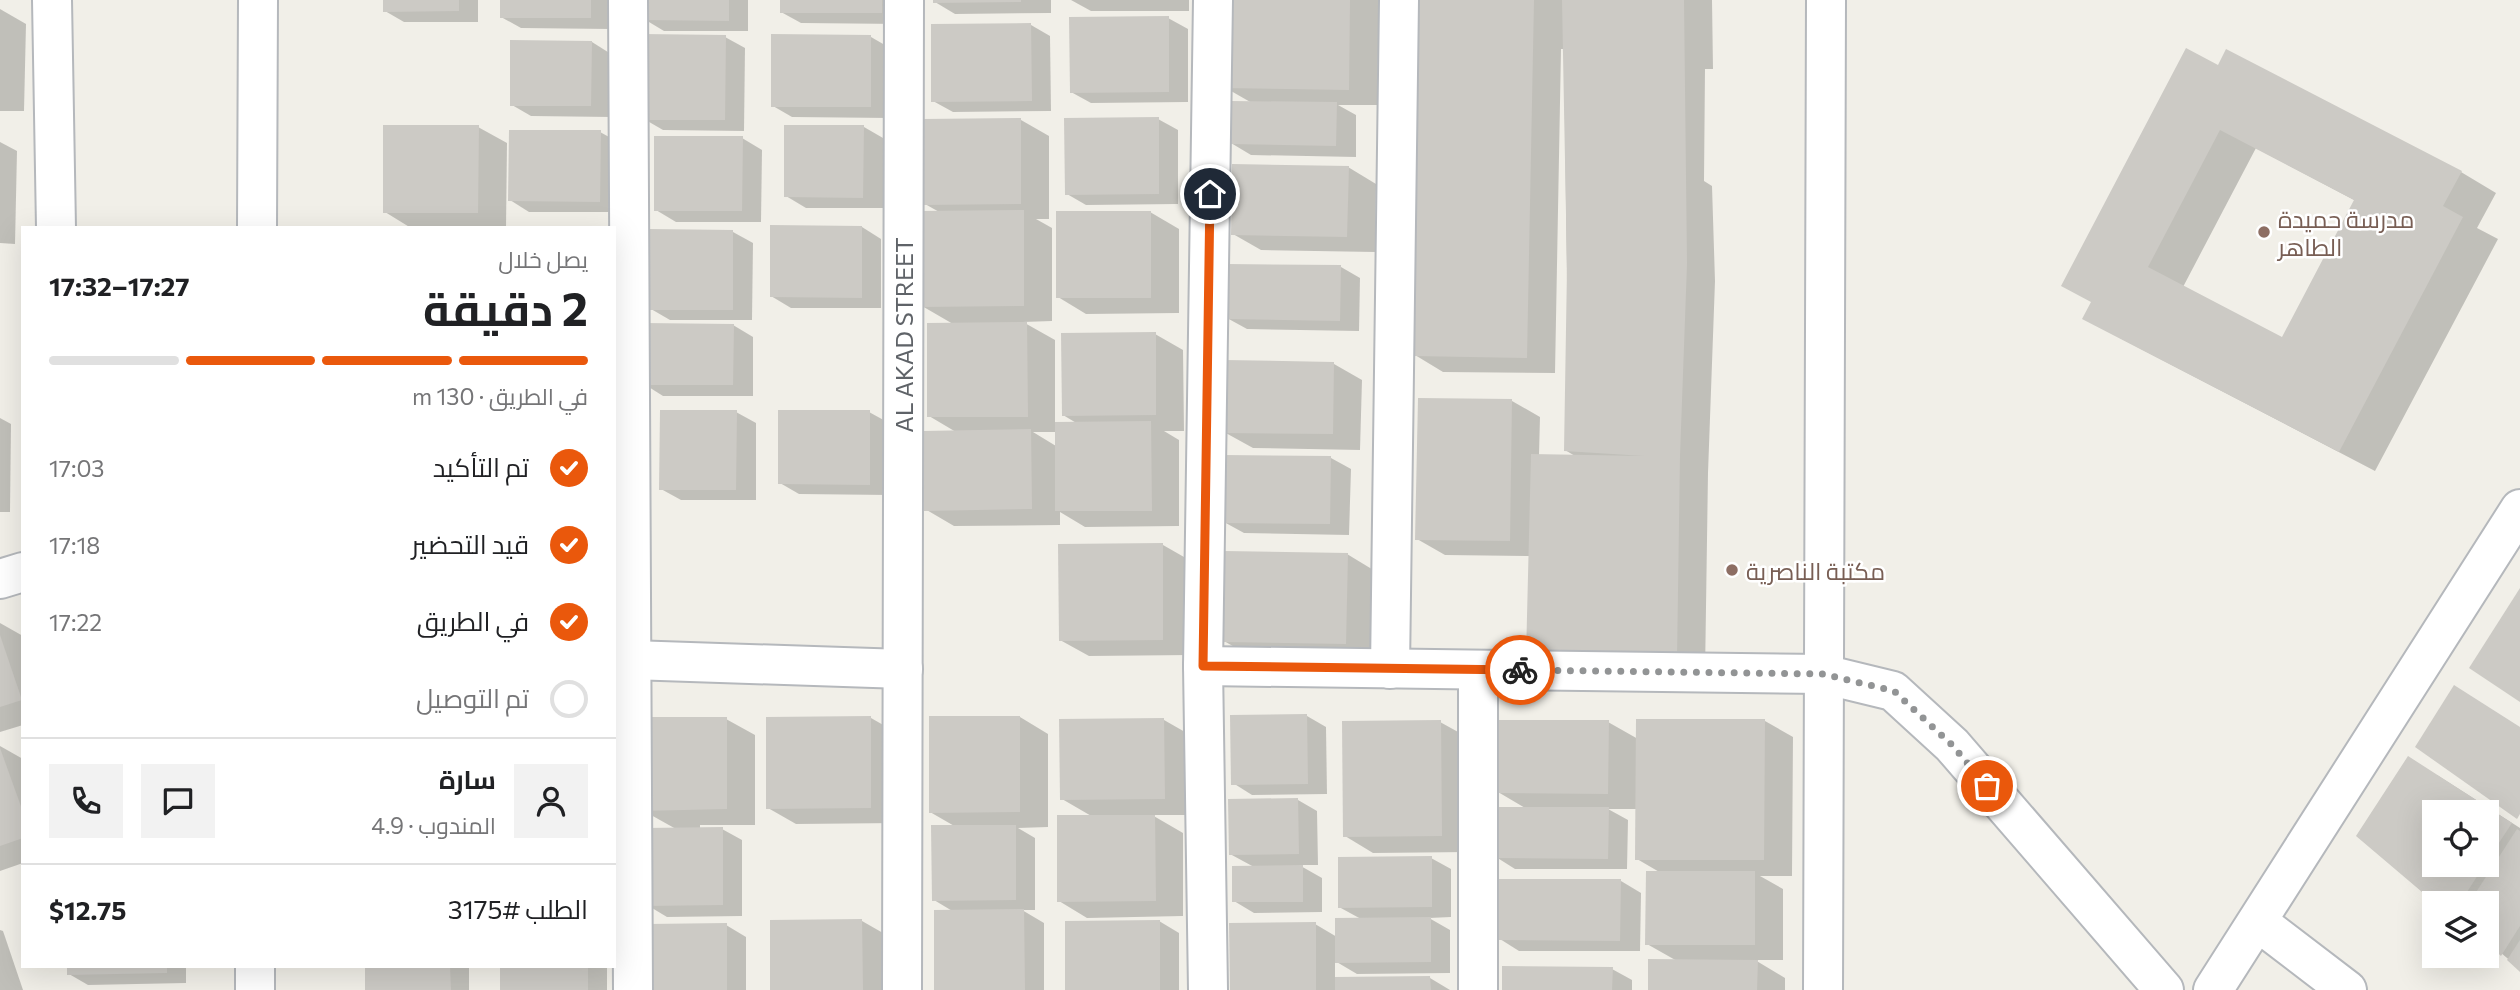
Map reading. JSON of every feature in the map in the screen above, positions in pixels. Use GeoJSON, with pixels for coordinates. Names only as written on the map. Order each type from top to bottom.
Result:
{"type":"FeatureCollection","features":[{"type":"Feature","properties":{"kind":"street"},"geometry":{"type":"LineString","coordinates":[[52,0],[56,226]]}},
{"type":"Feature","properties":{"kind":"street"},"geometry":{"type":"LineString","coordinates":[[257,226],[258,0]]}},
{"type":"Feature","properties":{"kind":"street"},"geometry":{"type":"LineString","coordinates":[[628,0],[623,577],[631,660],[633,990]]}},
{"type":"Feature","properties":{"kind":"street","name":"AL AKAD STREET"},"geometry":{"type":"LineString","coordinates":[[902,990],[904,0]]}},
{"type":"Feature","properties":{"kind":"street"},"geometry":{"type":"LineString","coordinates":[[1208,990],[1203,666],[1213,0]]}},
{"type":"Feature","properties":{"kind":"street"},"geometry":{"type":"LineString","coordinates":[[1390,668],[1399,0]]}},
{"type":"Feature","properties":{"kind":"street"},"geometry":{"type":"LineString","coordinates":[[1823,990],[1826,0]]}},
{"type":"Feature","properties":{"kind":"street"},"geometry":{"type":"LineString","coordinates":[[2213,990],[2520,509]]}},
{"type":"Feature","properties":{"kind":"street"},"geometry":{"type":"LineString","coordinates":[[0,579],[21,573]]}},
{"type":"Feature","properties":{"kind":"street"},"geometry":{"type":"LineString","coordinates":[[631,660],[903,669]]}},
{"type":"Feature","properties":{"kind":"street"},"geometry":{"type":"LineString","coordinates":[[1203,666],[1823,674],[1894,691],[1952,745],[2164,990]]}},
{"type":"Feature","properties":{"kind":"street"},"geometry":{"type":"LineString","coordinates":[[1478,670],[1478,990]]}},
{"type":"Feature","properties":{"kind":"street"},"geometry":{"type":"LineString","coordinates":[[2258,922],[2347,990]]}},
{"type":"Feature","properties":{"kind":"street"},"geometry":{"type":"LineString","coordinates":[[255,968],[255,990]]}},
{"type":"Feature","properties":{"kind":"building"},"geometry":{"type":"Polygon","coordinates":[[[383,0],[459,0],[459,11],[383,12],[383,0]]]}},
{"type":"Feature","properties":{"kind":"building"},"geometry":{"type":"Polygon","coordinates":[[[500,0],[591,0],[591,18],[500,18],[500,0]]]}},
{"type":"Feature","properties":{"kind":"building"},"geometry":{"type":"Polygon","coordinates":[[[643,0],[729,0],[729,21],[643,20],[643,0]]]}},
{"type":"Feature","properties":{"kind":"building"},"geometry":{"type":"Polygon","coordinates":[[[780,0],[882,0],[882,13],[780,13],[780,0]]]}},
{"type":"Feature","properties":{"kind":"building"},"geometry":{"type":"Polygon","coordinates":[[[933,0],[1021,0],[1021,2],[933,3],[933,0]]]}},
{"type":"Feature","properties":{"kind":"building"},"geometry":{"type":"Polygon","coordinates":[[[1224,0],[1350,0],[1349,90],[1222,88],[1224,0]]]}},
{"type":"Feature","properties":{"kind":"building"},"geometry":{"type":"Polygon","coordinates":[[[1414,0],[1534,0],[1527,358],[1413,356],[1417,166],[1414,0]]]}},
{"type":"Feature","properties":{"kind":"building"},"geometry":{"type":"Polygon","coordinates":[[[1562,0],[1684,0],[1687,264],[1680,456],[1677,659],[1526,657],[1531,454],[1644,456],[1564,451],[1567,268],[1562,0]]]}},
{"type":"Feature","properties":{"kind":"building"},"geometry":{"type":"Polygon","coordinates":[[[1169,16],[1169,92],[1070,93],[1069,17],[1169,16]]]}},
{"type":"Feature","properties":{"kind":"building"},"geometry":{"type":"Polygon","coordinates":[[[1031,23],[1032,101],[931,102],[931,24],[1031,23]]]}},
{"type":"Feature","properties":{"kind":"building"},"geometry":{"type":"Polygon","coordinates":[[[642,34],[726,35],[725,120],[642,120],[642,34]]]}},
{"type":"Feature","properties":{"kind":"building"},"geometry":{"type":"Polygon","coordinates":[[[771,34],[871,35],[871,107],[771,107],[771,34]]]}},
{"type":"Feature","properties":{"kind":"building"},"geometry":{"type":"Polygon","coordinates":[[[510,40],[592,41],[591,106],[510,106],[510,40]]]}},
{"type":"Feature","properties":{"kind":"building"},"geometry":{"type":"Polygon","coordinates":[[[2186,48],[2218,65],[2226,49],[2462,171],[2443,206],[2463,217],[2339,452],[2082,319],[2091,302],[2061,286],[2186,48]],[[2220,130],[2148,267],[2282,337],[2354,200],[2220,130]]]}},
{"type":"Feature","properties":{"kind":"building"},"geometry":{"type":"Polygon","coordinates":[[[1230,101],[1337,102],[1336,146],[1230,144],[1230,101]]]}},
{"type":"Feature","properties":{"kind":"building"},"geometry":{"type":"Polygon","coordinates":[[[1159,117],[1159,194],[1065,195],[1064,118],[1159,117]]]}},
{"type":"Feature","properties":{"kind":"building"},"geometry":{"type":"Polygon","coordinates":[[[1021,118],[1021,204],[923,205],[923,119],[1021,118]]]}},
{"type":"Feature","properties":{"kind":"building"},"geometry":{"type":"Polygon","coordinates":[[[383,125],[479,125],[478,213],[383,213],[383,125]]]}},
{"type":"Feature","properties":{"kind":"building"},"geometry":{"type":"Polygon","coordinates":[[[784,125],[864,125],[863,198],[784,197],[784,125]]]}},
{"type":"Feature","properties":{"kind":"building"},"geometry":{"type":"Polygon","coordinates":[[[509,130],[601,130],[600,202],[508,201],[509,130]]]}},
{"type":"Feature","properties":{"kind":"building"},"geometry":{"type":"Polygon","coordinates":[[[654,136],[743,136],[742,211],[654,211],[654,136]]]}},
{"type":"Feature","properties":{"kind":"building"},"geometry":{"type":"Polygon","coordinates":[[[1232,164],[1349,166],[1347,237],[1231,235],[1232,164]]]}},
{"type":"Feature","properties":{"kind":"building"},"geometry":{"type":"Polygon","coordinates":[[[1024,210],[1024,306],[920,307],[919,211],[1024,210]]]}},
{"type":"Feature","properties":{"kind":"building"},"geometry":{"type":"Polygon","coordinates":[[[1056,211],[1151,211],[1151,298],[1056,298],[1056,211]]]}},
{"type":"Feature","properties":{"kind":"building"},"geometry":{"type":"Polygon","coordinates":[[[770,225],[862,226],[862,298],[770,297],[770,225]]]}},
{"type":"Feature","properties":{"kind":"building"},"geometry":{"type":"Polygon","coordinates":[[[649,229],[733,230],[733,310],[649,310],[649,229]]]}},
{"type":"Feature","properties":{"kind":"building"},"geometry":{"type":"Polygon","coordinates":[[[1227,264],[1341,265],[1340,321],[1226,319],[1227,264]]]}},
{"type":"Feature","properties":{"kind":"building"},"geometry":{"type":"Polygon","coordinates":[[[1027,322],[1028,417],[927,417],[927,323],[1027,322]]]}},
{"type":"Feature","properties":{"kind":"building"},"geometry":{"type":"Polygon","coordinates":[[[643,323],[734,324],[733,385],[642,385],[643,323]]]}},
{"type":"Feature","properties":{"kind":"building"},"geometry":{"type":"Polygon","coordinates":[[[1156,332],[1156,415],[1062,416],[1061,333],[1156,332]]]}},
{"type":"Feature","properties":{"kind":"building"},"geometry":{"type":"Polygon","coordinates":[[[1224,360],[1334,362],[1333,434],[1223,433],[1224,360]]]}},
{"type":"Feature","properties":{"kind":"building"},"geometry":{"type":"Polygon","coordinates":[[[1418,398],[1512,399],[1510,541],[1415,540],[1418,398]]]}},
{"type":"Feature","properties":{"kind":"building"},"geometry":{"type":"Polygon","coordinates":[[[660,410],[737,410],[736,490],[659,490],[660,410]]]}},
{"type":"Feature","properties":{"kind":"building"},"geometry":{"type":"Polygon","coordinates":[[[778,410],[870,410],[870,485],[778,484],[778,410]]]}},
{"type":"Feature","properties":{"kind":"building"},"geometry":{"type":"Polygon","coordinates":[[[1151,421],[1152,511],[1055,511],[1055,422],[1151,421]]]}},
{"type":"Feature","properties":{"kind":"building"},"geometry":{"type":"Polygon","coordinates":[[[1031,429],[1032,509],[924,511],[923,431],[1031,429]]]}},
{"type":"Feature","properties":{"kind":"building"},"geometry":{"type":"Polygon","coordinates":[[[1224,455],[1331,456],[1330,524],[1223,523],[1224,455]]]}},
{"type":"Feature","properties":{"kind":"building"},"geometry":{"type":"Polygon","coordinates":[[[1163,543],[1163,640],[1059,641],[1058,544],[1163,543]]]}},
{"type":"Feature","properties":{"kind":"building"},"geometry":{"type":"Polygon","coordinates":[[[1224,551],[1348,553],[1346,644],[1222,642],[1224,551]]]}},
{"type":"Feature","properties":{"kind":"building"},"geometry":{"type":"Polygon","coordinates":[[[2520,588],[2520,702],[2469,668],[2520,588]]]}},
{"type":"Feature","properties":{"kind":"building"},"geometry":{"type":"Polygon","coordinates":[[[0,635],[21,700],[0,707],[0,635]]]}},
{"type":"Feature","properties":{"kind":"building"},"geometry":{"type":"Polygon","coordinates":[[[2454,685],[2520,727],[2520,814],[2517,819],[2499,806],[2499,800],[2490,800],[2415,747],[2454,685]]]}},
{"type":"Feature","properties":{"kind":"building"},"geometry":{"type":"Polygon","coordinates":[[[1307,714],[1308,784],[1231,785],[1230,715],[1307,714]]]}},
{"type":"Feature","properties":{"kind":"building"},"geometry":{"type":"Polygon","coordinates":[[[871,716],[871,808],[766,809],[766,717],[871,716]]]}},
{"type":"Feature","properties":{"kind":"building"},"geometry":{"type":"Polygon","coordinates":[[[929,716],[1020,716],[1020,812],[929,813],[929,716]]]}},
{"type":"Feature","properties":{"kind":"building"},"geometry":{"type":"Polygon","coordinates":[[[640,717],[727,717],[727,809],[640,811],[640,717]]]}},
{"type":"Feature","properties":{"kind":"building"},"geometry":{"type":"Polygon","coordinates":[[[1164,718],[1165,799],[1060,800],[1059,719],[1164,718]]]}},
{"type":"Feature","properties":{"kind":"building"},"geometry":{"type":"Polygon","coordinates":[[[1636,719],[1765,719],[1764,860],[1635,860],[1636,719]]]}},
{"type":"Feature","properties":{"kind":"building"},"geometry":{"type":"Polygon","coordinates":[[[1441,720],[1442,836],[1343,837],[1342,721],[1441,720]]]}},
{"type":"Feature","properties":{"kind":"building"},"geometry":{"type":"Polygon","coordinates":[[[1496,720],[1609,720],[1608,794],[1496,793],[1496,720]]]}},
{"type":"Feature","properties":{"kind":"building"},"geometry":{"type":"Polygon","coordinates":[[[0,748],[21,806],[21,839],[0,846],[0,748]]]}},
{"type":"Feature","properties":{"kind":"building"},"geometry":{"type":"Polygon","coordinates":[[[2408,756],[2476,800],[2422,800],[2422,877],[2477,877],[2468,891],[2422,892],[2356,836],[2408,756]]]}},
{"type":"Feature","properties":{"kind":"building"},"geometry":{"type":"Polygon","coordinates":[[[1298,798],[1299,854],[1229,855],[1228,799],[1298,798]]]}},
{"type":"Feature","properties":{"kind":"building"},"geometry":{"type":"Polygon","coordinates":[[[1495,807],[1609,807],[1608,859],[1494,858],[1495,807]]]}},
{"type":"Feature","properties":{"kind":"building"},"geometry":{"type":"Polygon","coordinates":[[[1057,815],[1155,815],[1156,901],[1057,902],[1057,815]]]}},
{"type":"Feature","properties":{"kind":"building"},"geometry":{"type":"Polygon","coordinates":[[[2499,815],[2512,823],[2499,843],[2499,815]]]}},
{"type":"Feature","properties":{"kind":"building"},"geometry":{"type":"Polygon","coordinates":[[[931,825],[1016,825],[1016,900],[932,901],[931,825]]]}},
{"type":"Feature","properties":{"kind":"building"},"geometry":{"type":"Polygon","coordinates":[[[723,827],[723,905],[646,906],[645,828],[723,827]]]}},
{"type":"Feature","properties":{"kind":"building"},"geometry":{"type":"Polygon","coordinates":[[[2517,829],[2520,831],[2520,926],[2501,956],[2499,891],[2477,891],[2486,877],[2499,877],[2499,857],[2517,829]]]}},
{"type":"Feature","properties":{"kind":"building"},"geometry":{"type":"Polygon","coordinates":[[[1432,856],[1432,907],[1338,908],[1338,857],[1432,856]]]}},
{"type":"Feature","properties":{"kind":"building"},"geometry":{"type":"Polygon","coordinates":[[[1303,865],[1303,902],[1232,902],[1232,866],[1303,865]]]}},
{"type":"Feature","properties":{"kind":"building"},"geometry":{"type":"Polygon","coordinates":[[[1646,871],[1755,871],[1755,945],[1645,945],[1646,871]]]}},
{"type":"Feature","properties":{"kind":"building"},"geometry":{"type":"Polygon","coordinates":[[[1498,879],[1621,879],[1620,941],[1498,940],[1498,879]]]}},
{"type":"Feature","properties":{"kind":"building"},"geometry":{"type":"Polygon","coordinates":[[[1024,909],[1025,990],[934,990],[934,910],[1024,909]]]}},
{"type":"Feature","properties":{"kind":"building"},"geometry":{"type":"Polygon","coordinates":[[[1431,917],[1431,962],[1335,963],[1335,918],[1431,917]]]}},
{"type":"Feature","properties":{"kind":"building"},"geometry":{"type":"Polygon","coordinates":[[[862,919],[863,990],[770,990],[770,920],[862,919]]]}},
{"type":"Feature","properties":{"kind":"building"},"geometry":{"type":"Polygon","coordinates":[[[1160,920],[1160,990],[1065,990],[1065,921],[1160,920]]]}},
{"type":"Feature","properties":{"kind":"building"},"geometry":{"type":"Polygon","coordinates":[[[1316,922],[1316,990],[1230,990],[1229,923],[1316,922]]]}},
{"type":"Feature","properties":{"kind":"building"},"geometry":{"type":"Polygon","coordinates":[[[727,923],[727,990],[649,990],[648,924],[727,923]]]}},
{"type":"Feature","properties":{"kind":"building"},"geometry":{"type":"Polygon","coordinates":[[[2520,940],[2520,972],[2507,960],[2520,940]]]}},
{"type":"Feature","properties":{"kind":"building"},"geometry":{"type":"Polygon","coordinates":[[[1648,959],[1758,960],[1757,990],[1648,990],[1648,959]]]}},
{"type":"Feature","properties":{"kind":"building"},"geometry":{"type":"Polygon","coordinates":[[[1502,966],[1613,967],[1612,990],[1502,990],[1502,966]]]}},
{"type":"Feature","properties":{"kind":"building"},"geometry":{"type":"Polygon","coordinates":[[[67,968],[167,968],[167,973],[67,975],[67,968]]]}},
{"type":"Feature","properties":{"kind":"building"},"geometry":{"type":"Polygon","coordinates":[[[365,968],[450,968],[451,990],[365,990],[365,968]]]}},
{"type":"Feature","properties":{"kind":"building"},"geometry":{"type":"Polygon","coordinates":[[[500,968],[588,968],[588,990],[500,990],[500,968]]]}},
{"type":"Feature","properties":{"kind":"building"},"geometry":{"type":"Polygon","coordinates":[[[1430,976],[1431,990],[1335,990],[1335,977],[1430,976]]]}},
{"type":"Feature","properties":{"kind":"way so far"},"geometry":{"type":"LineString","coordinates":[[1520,670],[1823,674],[1894,691],[1952,745],[1987,786]]}},
{"type":"Feature","properties":{"kind":"place","name":"مدرسة حميدة الطاهر"},"geometry":{"type":"Point","coordinates":[2264,232]}},
{"type":"Feature","properties":{"kind":"place","name":"مكتبة الناصرية"},"geometry":{"type":"Point","coordinates":[1732,570]}},
{"type":"Feature","properties":{"kind":"route"},"geometry":{"type":"LineString","coordinates":[[1210,194],[1203,666],[1520,670]]}}]}
